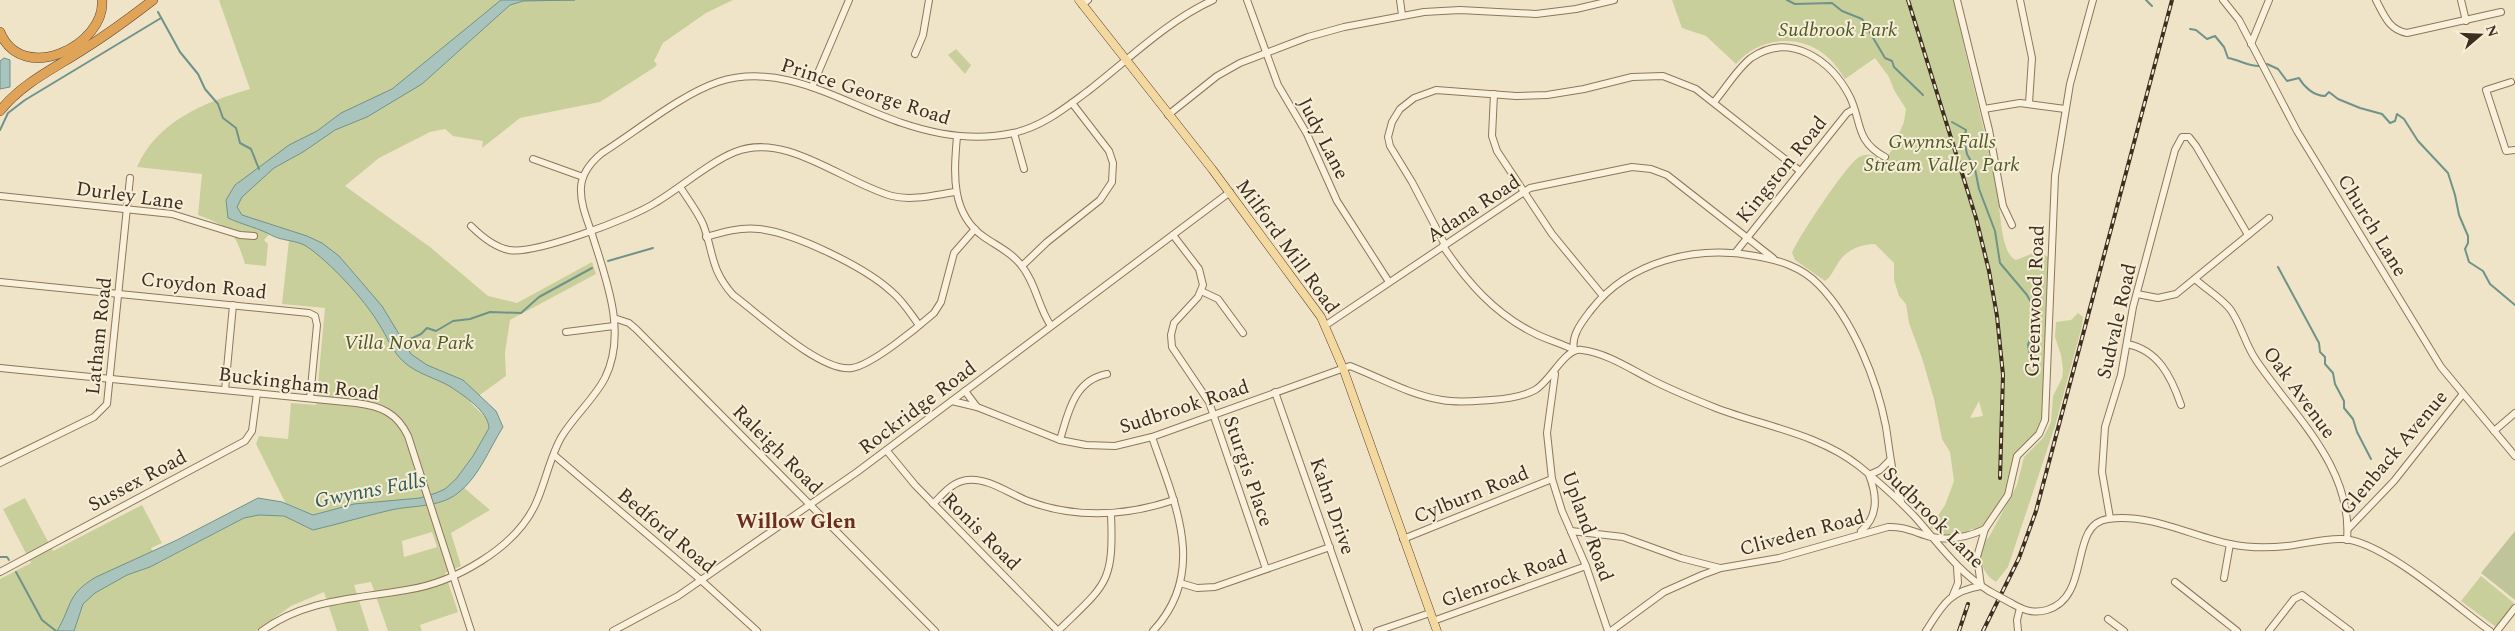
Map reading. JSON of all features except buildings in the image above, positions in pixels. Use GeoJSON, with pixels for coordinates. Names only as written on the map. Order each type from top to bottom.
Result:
{"type":"FeatureCollection","features":[{"type":"Feature","properties":{"kind":"highway"},"geometry":{"type":"LineString","coordinates":[[0,32],[5,43],[18,54],[29,58],[46,58],[65,50],[93,29],[100,18],[102,0]]}},
{"type":"Feature","properties":{"kind":"highway"},"geometry":{"type":"LineString","coordinates":[[0,111],[26,86],[86,48],[154,0]]}},
{"type":"Feature","properties":{"kind":"main road","name":"Milford Mill Road"},"geometry":{"type":"LineString","coordinates":[[1083,2],[1125,61],[1230,192],[1326,325],[1436,631]]}},
{"type":"Feature","properties":{"kind":"street"},"geometry":{"type":"LineString","coordinates":[[812,87],[849,0]]}},
{"type":"Feature","properties":{"kind":"street"},"geometry":{"type":"LineString","coordinates":[[915,54],[922,35],[929,0]]}},
{"type":"Feature","properties":{"kind":"street","name":"Prince George Road"},"geometry":{"type":"LineString","coordinates":[[583,177],[595,159],[602,153],[704,88],[749,76],[781,78],[812,87],[900,123],[957,136],[990,136],[1014,133],[1042,123],[1072,103],[1171,25],[1213,0]]}},
{"type":"Feature","properties":{"kind":"street","name":"Judy Lane"},"geometry":{"type":"LineString","coordinates":[[1247,0],[1278,85],[1310,140],[1337,201],[1390,282]]}},
{"type":"Feature","properties":{"kind":"street"},"geometry":{"type":"LineString","coordinates":[[1400,0],[1402,15]]}},
{"type":"Feature","properties":{"kind":"street"},"geometry":{"type":"LineString","coordinates":[[1168,115],[1229,68],[1266,52],[1335,29],[1402,15],[1442,11],[1516,14],[1555,12],[1614,0]]}},
{"type":"Feature","properties":{"kind":"street"},"geometry":{"type":"LineString","coordinates":[[1957,0],[1984,109],[2003,206],[2012,225]]}},
{"type":"Feature","properties":{"kind":"street"},"geometry":{"type":"LineString","coordinates":[[2020,0],[2032,58],[2029,103]]}},
{"type":"Feature","properties":{"kind":"street","name":"Greenwood Road"},"geometry":{"type":"LineString","coordinates":[[1981,586],[1977,557],[1985,529],[2008,495],[2017,456],[2040,434],[2045,420],[2055,176],[2065,109],[2093,0]]}},
{"type":"Feature","properties":{"kind":"street","name":"Church Lane"},"geometry":{"type":"LineString","coordinates":[[2223,0],[2239,20],[2297,130],[2441,367],[2462,395],[2515,456]]}},
{"type":"Feature","properties":{"kind":"street"},"geometry":{"type":"LineString","coordinates":[[2251,44],[2269,0]]}},
{"type":"Feature","properties":{"kind":"street"},"geometry":{"type":"LineString","coordinates":[[2376,0],[2388,22],[2403,32],[2413,33],[2501,12]]}},
{"type":"Feature","properties":{"kind":"street"},"geometry":{"type":"LineString","coordinates":[[2461,0],[2466,21]]}},
{"type":"Feature","properties":{"kind":"street"},"geometry":{"type":"LineString","coordinates":[[1714,102],[1750,59],[1770,50],[1791,47],[1808,52],[1822,60],[1848,95],[1866,142],[1885,157]]}},
{"type":"Feature","properties":{"kind":"street"},"geometry":{"type":"LineString","coordinates":[[1574,350],[1534,333],[1503,314],[1474,289],[1444,245],[1390,146],[1388,137],[1392,122],[1400,109],[1421,94],[1445,90],[1516,96],[1566,93],[1632,76],[1652,75],[1686,83],[1714,102],[1800,171]]}},
{"type":"Feature","properties":{"kind":"street"},"geometry":{"type":"LineString","coordinates":[[2511,82],[2486,90],[2506,151],[2515,150]]}},
{"type":"Feature","properties":{"kind":"street"},"geometry":{"type":"LineString","coordinates":[[1494,94],[1492,126],[1494,143],[1552,234],[1603,296]]}},
{"type":"Feature","properties":{"kind":"street"},"geometry":{"type":"LineString","coordinates":[[1022,266],[1053,237],[1100,200],[1112,182],[1113,163],[1109,151],[1072,103]]}},
{"type":"Feature","properties":{"kind":"street"},"geometry":{"type":"LineString","coordinates":[[1984,109],[2029,103],[2065,109]]}},
{"type":"Feature","properties":{"kind":"street","name":"Kingston Road"},"geometry":{"type":"LineString","coordinates":[[1735,253],[1847,113],[1854,109]]}},
{"type":"Feature","properties":{"kind":"street"},"geometry":{"type":"LineString","coordinates":[[1014,133],[1024,169]]}},
{"type":"Feature","properties":{"kind":"street","name":"Sudvale Road"},"geometry":{"type":"LineString","coordinates":[[2110,518],[2103,487],[2102,444],[2105,427],[2122,368],[2137,294],[2175,150],[2180,139],[2185,135],[2196,146],[2248,235]]}},
{"type":"Feature","properties":{"kind":"street"},"geometry":{"type":"LineString","coordinates":[[957,136],[955,192],[960,208],[974,229],[1009,253],[1022,266],[1033,284],[1043,312],[1051,326]]}},
{"type":"Feature","properties":{"kind":"street"},"geometry":{"type":"LineString","coordinates":[[471,226],[486,240],[510,251],[523,251],[591,231],[641,212],[734,152],[754,147],[781,150],[814,161],[891,196],[910,198],[955,192]]}},
{"type":"Feature","properties":{"kind":"street"},"geometry":{"type":"LineString","coordinates":[[262,631],[282,619],[313,606],[356,596],[416,588],[453,575],[494,552],[520,529],[536,504],[554,455],[570,424],[604,380],[613,356],[614,318],[606,280],[581,198],[583,177],[533,159]]}},
{"type":"Feature","properties":{"kind":"street","name":"Adana Road"},"geometry":{"type":"LineString","coordinates":[[1326,325],[1524,191],[1530,188],[1623,169],[1651,169],[1674,179],[1777,261]]}},
{"type":"Feature","properties":{"kind":"street","name":"Latham Road"},"geometry":{"type":"LineString","coordinates":[[0,463],[99,414],[107,404],[130,178]]}},
{"type":"Feature","properties":{"kind":"street"},"geometry":{"type":"LineString","coordinates":[[680,187],[698,215],[713,265],[733,295],[811,354],[831,366],[852,368],[868,362],[919,324],[938,307],[954,253],[974,229]]}},
{"type":"Feature","properties":{"kind":"street","name":"Rockridge Road"},"geometry":{"type":"LineString","coordinates":[[613,631],[660,608],[702,581],[887,451],[1230,192]]}},
{"type":"Feature","properties":{"kind":"street","name":"Durley Lane"},"geometry":{"type":"LineString","coordinates":[[0,196],[172,214],[240,235],[254,236]]}},
{"type":"Feature","properties":{"kind":"street"},"geometry":{"type":"LineString","coordinates":[[2137,294],[2158,298],[2169,297],[2184,290],[2269,218]]}},
{"type":"Feature","properties":{"kind":"street"},"geometry":{"type":"LineString","coordinates":[[706,237],[738,229],[759,229],[808,243],[882,284],[900,299],[919,324]]}},
{"type":"Feature","properties":{"kind":"street"},"geometry":{"type":"LineString","coordinates":[[1173,234],[1199,268],[1203,280],[1202,291],[1218,299],[1242,333]]}},
{"type":"Feature","properties":{"kind":"street"},"geometry":{"type":"LineString","coordinates":[[1574,350],[1572,340],[1579,327],[1603,296],[1640,270],[1671,258],[1698,253],[1735,253],[1777,261],[1801,270],[1819,285],[1850,330],[1875,385],[1886,429],[1890,460],[1902,504]]}},
{"type":"Feature","properties":{"kind":"street","name":"Oak Avenue"},"geometry":{"type":"LineString","coordinates":[[2195,279],[2230,308],[2256,360],[2324,453],[2340,488],[2348,529],[2348,540]]}},
{"type":"Feature","properties":{"kind":"street","name":"Croydon Road"},"geometry":{"type":"LineString","coordinates":[[0,282],[305,312],[315,316],[317,325],[310,398]]}},
{"type":"Feature","properties":{"kind":"street","name":"Sturgis Place"},"geometry":{"type":"LineString","coordinates":[[1202,291],[1174,323],[1171,342],[1179,361],[1207,398],[1266,569]]}},
{"type":"Feature","properties":{"kind":"street"},"geometry":{"type":"LineString","coordinates":[[225,390],[233,305]]}},
{"type":"Feature","properties":{"kind":"street","name":"Raleigh Road"},"geometry":{"type":"LineString","coordinates":[[614,318],[630,323],[636,328],[935,631]]}},
{"type":"Feature","properties":{"kind":"street"},"geometry":{"type":"LineString","coordinates":[[566,332],[614,326]]}},
{"type":"Feature","properties":{"kind":"street"},"geometry":{"type":"LineString","coordinates":[[2127,344],[2145,349],[2158,361],[2181,405]]}},
{"type":"Feature","properties":{"kind":"street"},"geometry":{"type":"LineString","coordinates":[[1343,368],[1350,366],[1411,391],[1443,401],[1465,402],[1508,398],[1539,387],[1556,371],[1567,355],[1574,350]]}},
{"type":"Feature","properties":{"kind":"street","name":"Sudbrook Lane"},"geometry":{"type":"LineString","coordinates":[[1574,350],[1594,353],[1716,408],[1824,446],[1857,464],[1902,504],[1957,566],[1989,592],[2031,612],[2055,606],[2067,596],[2075,582],[2089,531],[2098,522],[2110,518]]}},
{"type":"Feature","properties":{"kind":"street","name":"Buckingham Road"},"geometry":{"type":"LineString","coordinates":[[0,368],[372,405],[392,413],[404,426],[408,436],[470,631]]}},
{"type":"Feature","properties":{"kind":"street","name":"Sudbrook Road"},"geometry":{"type":"LineString","coordinates":[[952,401],[978,407],[1060,440],[1086,446],[1115,446],[1152,436],[1343,368]]}},
{"type":"Feature","properties":{"kind":"street","name":"Upland Road"},"geometry":{"type":"LineString","coordinates":[[1556,371],[1551,394],[1547,433],[1552,479],[1610,631]]}},
{"type":"Feature","properties":{"kind":"street"},"geometry":{"type":"LineString","coordinates":[[1060,440],[1070,406],[1078,391],[1090,380],[1107,374]]}},
{"type":"Feature","properties":{"kind":"street"},"geometry":{"type":"LineString","coordinates":[[1539,387],[1551,394]]}},
{"type":"Feature","properties":{"kind":"street","name":"Sudbrook Road"},"geometry":{"type":"LineString","coordinates":[[965,391],[978,407]]}},
{"type":"Feature","properties":{"kind":"street","name":"Kahn Drive"},"geometry":{"type":"LineString","coordinates":[[1275,392],[1359,631]]}},
{"type":"Feature","properties":{"kind":"street","name":"Sussex Road"},"geometry":{"type":"LineString","coordinates":[[0,572],[245,441],[252,431],[257,393]]}},
{"type":"Feature","properties":{"kind":"street","name":"Glenback Avenue"},"geometry":{"type":"LineString","coordinates":[[2348,529],[2386,490],[2462,395]]}},
{"type":"Feature","properties":{"kind":"street"},"geometry":{"type":"LineString","coordinates":[[2494,431],[2515,413]]}},
{"type":"Feature","properties":{"kind":"street"},"geometry":{"type":"LineString","coordinates":[[1152,436],[1174,500],[1184,539],[1183,568],[1180,583],[1166,615],[1153,631]]}},
{"type":"Feature","properties":{"kind":"street","name":"Ronis Road"},"geometry":{"type":"LineString","coordinates":[[887,451],[933,504],[1058,631]]}},
{"type":"Feature","properties":{"kind":"street","name":"Bedford Road"},"geometry":{"type":"LineString","coordinates":[[554,455],[702,581],[757,631]]}},
{"type":"Feature","properties":{"kind":"street"},"geometry":{"type":"LineString","coordinates":[[1858,534],[1868,525],[1874,513],[1874,490],[1869,475],[1880,470],[1890,460]]}},
{"type":"Feature","properties":{"kind":"street","name":"Cylburn Road"},"geometry":{"type":"LineString","coordinates":[[1403,539],[1552,479]]}},
{"type":"Feature","properties":{"kind":"street"},"geometry":{"type":"LineString","coordinates":[[933,504],[955,484],[974,480],[1054,509],[1083,513],[1111,514],[1141,510],[1174,500]]}},
{"type":"Feature","properties":{"kind":"street"},"geometry":{"type":"LineString","coordinates":[[1058,631],[1096,593],[1106,579],[1112,551],[1111,514]]}},
{"type":"Feature","properties":{"kind":"street"},"geometry":{"type":"LineString","coordinates":[[2110,518],[2166,525],[2230,544],[2265,548],[2348,540],[2371,547],[2391,558],[2490,631]]}},
{"type":"Feature","properties":{"kind":"street","name":"Cliveden Road"},"geometry":{"type":"LineString","coordinates":[[1610,631],[1664,592],[1721,568],[1780,558],[1858,534],[1897,526],[1931,537],[1960,538],[1985,529]]}},
{"type":"Feature","properties":{"kind":"street"},"geometry":{"type":"LineString","coordinates":[[1571,531],[1623,537],[1681,558],[1721,568]]}},
{"type":"Feature","properties":{"kind":"street"},"geometry":{"type":"LineString","coordinates":[[2224,578],[2230,544]]}},
{"type":"Feature","properties":{"kind":"street"},"geometry":{"type":"LineString","coordinates":[[1180,583],[1197,588],[1209,588],[1330,547]]}},
{"type":"Feature","properties":{"kind":"street","name":"Glenrock Road"},"geometry":{"type":"LineString","coordinates":[[1433,621],[1586,566]]}},
{"type":"Feature","properties":{"kind":"street"},"geometry":{"type":"LineString","coordinates":[[1926,631],[1939,610],[1953,595],[1958,583],[1957,566]]}},
{"type":"Feature","properties":{"kind":"street"},"geometry":{"type":"LineString","coordinates":[[2175,582],[2237,631]]}},
{"type":"Feature","properties":{"kind":"street"},"geometry":{"type":"LineString","coordinates":[[1953,595],[1968,588],[1981,586]]}},
{"type":"Feature","properties":{"kind":"street"},"geometry":{"type":"LineString","coordinates":[[2268,631],[2299,596],[2308,598],[2350,631]]}},
{"type":"Feature","properties":{"kind":"street"},"geometry":{"type":"LineString","coordinates":[[2018,631],[2017,620],[2020,608]]}},
{"type":"Feature","properties":{"kind":"street"},"geometry":{"type":"LineString","coordinates":[[2497,631],[2515,608]]}},
{"type":"Feature","properties":{"kind":"street","name":"Glenrock Road"},"geometry":{"type":"LineString","coordinates":[[1377,631],[1430,612]]}},
{"type":"Feature","properties":{"kind":"street"},"geometry":{"type":"LineString","coordinates":[[2108,618],[2124,631]]}},
{"type":"Feature","properties":{"kind":"green space","name":"Villa Nova Park"},"geometry":{"type":"Polygon","coordinates":[[[219,0],[733,0],[706,13],[663,43],[654,61],[657,64],[655,67],[600,102],[520,118],[482,148],[483,141],[453,136],[445,129],[430,132],[379,158],[345,186],[430,247],[488,296],[517,303],[592,262],[596,274],[510,320],[505,353],[506,376],[470,402],[487,419],[489,428],[473,456],[455,480],[490,510],[451,533],[461,566],[445,573],[458,612],[420,625],[422,631],[388,631],[371,582],[354,585],[369,631],[337,631],[324,592],[291,606],[256,631],[0,631],[0,579],[31,563],[3,509],[25,498],[53,551],[142,505],[162,543],[151,548],[159,563],[244,518],[259,515],[284,516],[286,504],[256,444],[259,436],[288,439],[291,403],[316,405],[325,308],[282,304],[290,231],[276,227],[264,240],[268,244],[266,266],[245,264],[238,244],[230,232],[217,223],[198,215],[202,174],[137,167],[157,137],[184,116],[216,100],[250,89],[219,0]],[[432,532],[402,541],[404,557],[437,547],[432,532]]]}},
{"type":"Feature","properties":{"kind":"green space","name":"Gwynns Falls Stream Valley Park"},"geometry":{"type":"Polygon","coordinates":[[[1672,0],[1954,0],[1988,149],[1998,199],[2002,233],[2007,250],[2016,260],[2036,252],[2049,257],[2042,420],[2037,433],[2014,455],[2006,493],[1993,514],[1979,529],[1971,529],[1967,533],[1945,535],[1930,528],[1945,505],[1954,481],[1950,452],[1942,439],[1934,399],[1909,323],[1906,304],[1899,296],[1894,280],[1894,263],[1875,244],[1864,245],[1848,252],[1840,260],[1831,276],[1825,281],[1795,260],[1792,253],[1823,202],[1853,163],[1859,157],[1866,155],[1875,156],[1884,161],[1892,150],[1904,122],[1906,109],[1894,90],[1889,77],[1875,58],[1845,79],[1825,55],[1803,43],[1791,41],[1779,41],[1755,49],[1736,64],[1706,36],[1682,28],[1672,0]],[[1979,401],[1970,418],[1983,416],[1979,401]]]}},
{"type":"Feature","properties":{"kind":"green space"},"geometry":{"type":"Polygon","coordinates":[[[956,49],[971,65],[965,74],[948,55],[956,49]]]}},
{"type":"Feature","properties":{"kind":"green space"},"geometry":{"type":"Polygon","coordinates":[[[2078,313],[2083,317],[2082,326],[2055,426],[2008,567],[1996,582],[1986,573],[1980,554],[1984,542],[1989,537],[2017,485],[2024,457],[2043,438],[2051,422],[2053,396],[2062,378],[2063,370],[2061,355],[2055,337],[2056,322],[2071,320],[2078,313]]]}},
{"type":"Feature","properties":{"kind":"green space"},"geometry":{"type":"Polygon","coordinates":[[[2515,531],[2515,600],[2481,573],[2515,531]]]}},
{"type":"Feature","properties":{"kind":"green space"},"geometry":{"type":"Polygon","coordinates":[[[2481,576],[2514,603],[2496,627],[2461,601],[2481,576]]]}},
{"type":"Feature","properties":{"kind":"water","name":"Gwynns Falls"},"geometry":{"type":"Polygon","coordinates":[[[501,0],[575,0],[523,1],[510,5],[422,84],[367,117],[335,130],[303,152],[274,168],[242,197],[237,207],[242,215],[307,236],[322,243],[339,256],[382,306],[411,354],[427,365],[463,380],[496,411],[503,427],[478,471],[458,493],[443,501],[434,504],[399,508],[313,530],[284,516],[259,515],[244,518],[150,567],[127,575],[95,593],[83,604],[74,631],[57,631],[71,601],[86,583],[177,540],[258,498],[282,502],[313,515],[354,504],[420,498],[445,489],[456,479],[473,456],[489,428],[488,422],[480,410],[451,387],[415,370],[404,362],[393,349],[373,314],[365,304],[336,271],[315,253],[302,244],[277,238],[228,218],[226,200],[235,185],[289,145],[317,131],[341,113],[392,89],[501,0]]]}},
{"type":"Feature","properties":{"kind":"water"},"geometry":{"type":"Polygon","coordinates":[[[4,58],[10,60],[10,87],[0,89],[0,61],[4,58]]]}},
{"type":"Feature","properties":{"kind":"waterway"},"geometry":{"type":"LineString","coordinates":[[1787,0],[1795,4],[1832,3],[1842,11],[1862,19],[1885,58],[1892,61],[1894,67],[1923,95]]}},
{"type":"Feature","properties":{"kind":"waterway"},"geometry":{"type":"LineString","coordinates":[[2146,0],[2152,6]]}},
{"type":"Feature","properties":{"kind":"waterway"},"geometry":{"type":"LineString","coordinates":[[158,12],[180,52],[198,74],[205,89],[218,104],[223,118],[236,128],[240,143],[251,149],[259,169]]}},
{"type":"Feature","properties":{"kind":"waterway"},"geometry":{"type":"LineString","coordinates":[[0,130],[8,113],[25,100],[161,18]]}},
{"type":"Feature","properties":{"kind":"waterway"},"geometry":{"type":"LineString","coordinates":[[2190,29],[2196,30],[2207,39],[2215,36],[2224,47],[2228,58],[2259,66]]}},
{"type":"Feature","properties":{"kind":"waterway"},"geometry":{"type":"LineString","coordinates":[[2267,64],[2278,69],[2287,81],[2299,78],[2313,93],[2325,96],[2329,92],[2338,99],[2382,114],[2390,123],[2395,121],[2397,114],[2404,119],[2418,141],[2448,173],[2459,215],[2468,236],[2468,243],[2465,249],[2469,262],[2483,271],[2490,284],[2515,305]]}},
{"type":"Feature","properties":{"kind":"waterway"},"geometry":{"type":"LineString","coordinates":[[1952,122],[1966,130],[1964,139],[1967,154],[1975,169],[1979,189],[1995,231],[2000,263],[2027,295],[2034,308],[2035,324],[2028,345],[2030,356]]}},
{"type":"Feature","properties":{"kind":"waterway"},"geometry":{"type":"LineString","coordinates":[[608,261],[653,248]]}},
{"type":"Feature","properties":{"kind":"waterway"},"geometry":{"type":"LineString","coordinates":[[2278,267],[2319,343],[2320,352],[2325,357],[2325,364],[2333,373],[2335,384],[2344,401],[2344,408],[2353,419],[2357,432],[2371,459]]}},
{"type":"Feature","properties":{"kind":"waterway"},"geometry":{"type":"LineString","coordinates":[[400,344],[421,334],[427,328],[436,331],[453,321],[470,319],[490,312],[521,313],[539,297],[592,268]]}},
{"type":"Feature","properties":{"kind":"waterway"},"geometry":{"type":"LineString","coordinates":[[0,557],[7,557],[9,560]]}},
{"type":"Feature","properties":{"kind":"waterway"},"geometry":{"type":"LineString","coordinates":[[16,572],[42,620],[56,631]]}},
{"type":"Feature","properties":{"kind":"railway"},"geometry":{"type":"LineString","coordinates":[[1908,0],[1976,218],[1989,271],[1997,316],[2003,375],[2000,478]]}},
{"type":"Feature","properties":{"kind":"railway"},"geometry":{"type":"LineString","coordinates":[[1983,631],[2019,558],[2036,511],[2172,0]]}},
{"type":"Feature","properties":{"kind":"railway"},"geometry":{"type":"LineString","coordinates":[[1959,631],[1968,604]]}},
{"type":"Feature","properties":{"kind":"district","name":"Willow Glen"},"geometry":{"type":"Point","coordinates":[796,521]}},
{"type":"Feature","properties":{"kind":"park label","name":"Sudbrook Park"},"geometry":{"type":"Point","coordinates":[1838,29]}}]}
